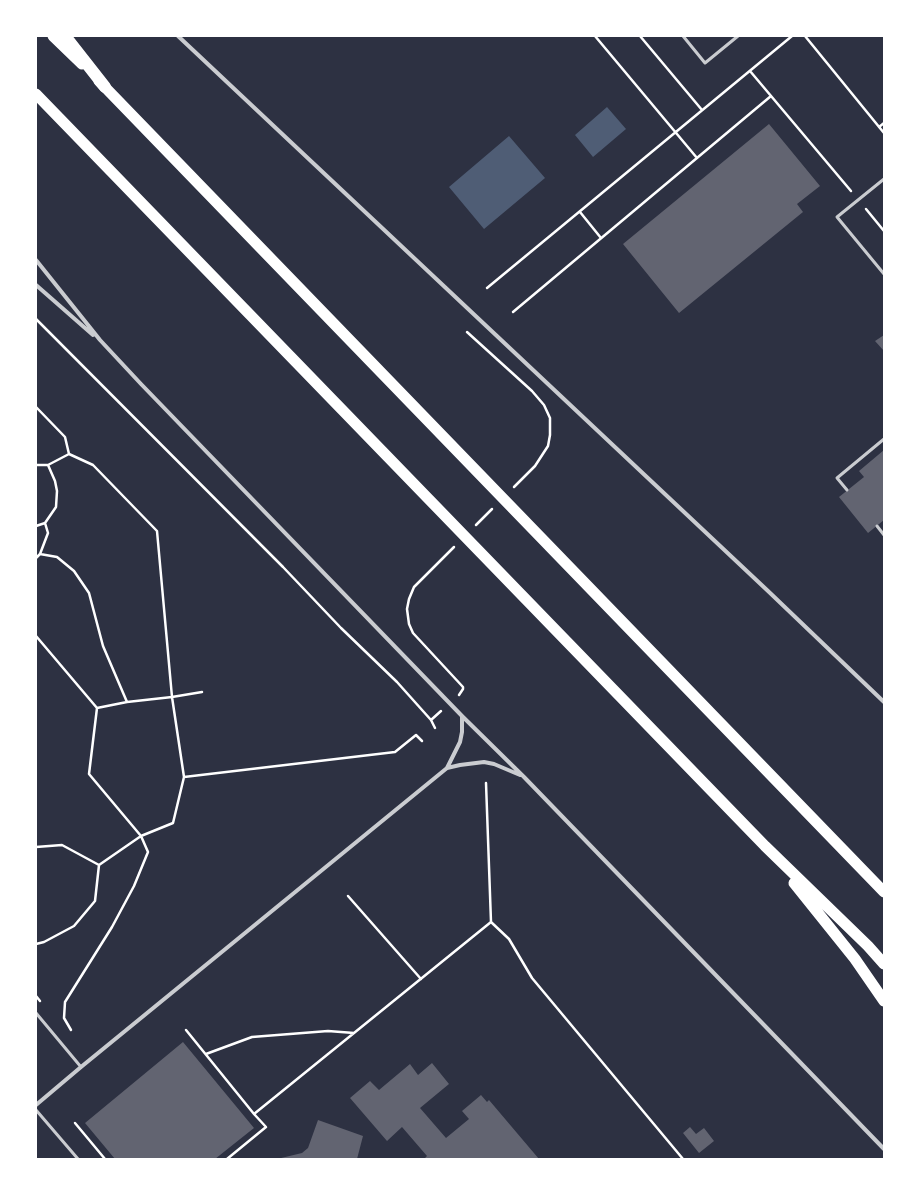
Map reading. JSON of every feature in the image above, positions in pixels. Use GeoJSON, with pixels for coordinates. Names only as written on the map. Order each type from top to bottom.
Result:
{"type":"FeatureCollection","features":[{"type":"Feature","properties":{"kind":"highway"},"geometry":{"type":"LineString","coordinates":[[53,36],[105,87],[884,892]]}},
{"type":"Feature","properties":{"kind":"highway"},"geometry":{"type":"LineString","coordinates":[[65,36],[105,87]]}},
{"type":"Feature","properties":{"kind":"highway"},"geometry":{"type":"LineString","coordinates":[[36,94],[765,846],[868,946],[884,964]]}},
{"type":"Feature","properties":{"kind":"highway"},"geometry":{"type":"LineString","coordinates":[[765,846],[855,959],[884,1001]]}},
{"type":"Feature","properties":{"kind":"street"},"geometry":{"type":"LineString","coordinates":[[178,36],[884,702]]}},
{"type":"Feature","properties":{"kind":"street"},"geometry":{"type":"LineString","coordinates":[[36,260],[100,340],[462,716],[524,777],[884,1149]]}},
{"type":"Feature","properties":{"kind":"street"},"geometry":{"type":"LineString","coordinates":[[36,285],[100,340]]}},
{"type":"Feature","properties":{"kind":"street"},"geometry":{"type":"LineString","coordinates":[[36,1105],[447,768],[460,742],[462,732],[462,716]]}},
{"type":"Feature","properties":{"kind":"street"},"geometry":{"type":"LineString","coordinates":[[447,768],[484,762],[506,768],[524,777]]}},
{"type":"Feature","properties":{"kind":"lane"},"geometry":{"type":"LineString","coordinates":[[683,36],[705,63],[738,36]]}},
{"type":"Feature","properties":{"kind":"lane"},"geometry":{"type":"LineString","coordinates":[[884,179],[837,217],[884,274]]}},
{"type":"Feature","properties":{"kind":"lane"},"geometry":{"type":"LineString","coordinates":[[847,490],[837,478],[884,439]]}},
{"type":"Feature","properties":{"kind":"lane"},"geometry":{"type":"LineString","coordinates":[[877,526],[884,535]]}},
{"type":"Feature","properties":{"kind":"lane"},"geometry":{"type":"LineString","coordinates":[[36,1012],[81,1067]]}},
{"type":"Feature","properties":{"kind":"lane"},"geometry":{"type":"LineString","coordinates":[[36,1110],[78,1159]]}},
{"type":"Feature","properties":{"kind":"path"},"geometry":{"type":"LineString","coordinates":[[595,36],[697,158]]}},
{"type":"Feature","properties":{"kind":"path"},"geometry":{"type":"LineString","coordinates":[[640,36],[702,110]]}},
{"type":"Feature","properties":{"kind":"path"},"geometry":{"type":"LineString","coordinates":[[487,288],[792,36]]}},
{"type":"Feature","properties":{"kind":"path"},"geometry":{"type":"LineString","coordinates":[[805,36],[884,133]]}},
{"type":"Feature","properties":{"kind":"path"},"geometry":{"type":"LineString","coordinates":[[750,70],[884,231]]}},
{"type":"Feature","properties":{"kind":"path"},"geometry":{"type":"LineString","coordinates":[[513,312],[771,96]]}},
{"type":"Feature","properties":{"kind":"path"},"geometry":{"type":"LineString","coordinates":[[879,127],[884,123]]}},
{"type":"Feature","properties":{"kind":"path"},"geometry":{"type":"LineString","coordinates":[[580,212],[601,238]]}},
{"type":"Feature","properties":{"kind":"path"},"geometry":{"type":"LineString","coordinates":[[36,319],[283,567],[341,628],[397,682],[431,720],[435,728]]}},
{"type":"Feature","properties":{"kind":"path"},"geometry":{"type":"LineString","coordinates":[[467,332],[532,391],[544,405],[550,418],[550,435],[548,446],[535,466],[513,487]]}},
{"type":"Feature","properties":{"kind":"path"},"geometry":{"type":"LineString","coordinates":[[36,407],[65,437],[68,454]]}},
{"type":"Feature","properties":{"kind":"path"},"geometry":{"type":"LineString","coordinates":[[36,465],[48,465],[68,454]]}},
{"type":"Feature","properties":{"kind":"path"},"geometry":{"type":"LineString","coordinates":[[36,944],[44,942],[74,926],[95,901],[99,865],[141,836],[173,823],[184,777],[172,697],[157,531],[93,465],[68,454]]}},
{"type":"Feature","properties":{"kind":"path"},"geometry":{"type":"LineString","coordinates":[[36,526],[45,523],[56,507],[55,481],[48,465]]}},
{"type":"Feature","properties":{"kind":"path"},"geometry":{"type":"LineString","coordinates":[[476,525],[497,504]]}},
{"type":"Feature","properties":{"kind":"path"},"geometry":{"type":"LineString","coordinates":[[36,558],[40,554],[48,533],[45,523]]}},
{"type":"Feature","properties":{"kind":"path"},"geometry":{"type":"LineString","coordinates":[[458,695],[463,690],[461,684],[413,633],[409,624],[407,609],[414,587],[459,541]]}},
{"type":"Feature","properties":{"kind":"path"},"geometry":{"type":"LineString","coordinates":[[40,554],[56,557],[74,571],[89,593],[103,646],[127,702]]}},
{"type":"Feature","properties":{"kind":"path"},"geometry":{"type":"LineString","coordinates":[[36,636],[97,708],[89,774],[141,836],[148,852],[134,886],[112,927],[65,1002],[64,1018],[71,1030]]}},
{"type":"Feature","properties":{"kind":"path"},"geometry":{"type":"LineString","coordinates":[[97,708],[127,702],[202,692]]}},
{"type":"Feature","properties":{"kind":"path"},"geometry":{"type":"LineString","coordinates":[[431,720],[442,711]]}},
{"type":"Feature","properties":{"kind":"path"},"geometry":{"type":"LineString","coordinates":[[184,777],[395,752],[416,735],[422,741]]}},
{"type":"Feature","properties":{"kind":"path"},"geometry":{"type":"LineString","coordinates":[[486,783],[491,922],[509,939],[532,978],[683,1159]]}},
{"type":"Feature","properties":{"kind":"path"},"geometry":{"type":"LineString","coordinates":[[36,847],[62,845],[99,865]]}},
{"type":"Feature","properties":{"kind":"path"},"geometry":{"type":"LineString","coordinates":[[348,896],[421,979]]}},
{"type":"Feature","properties":{"kind":"path"},"geometry":{"type":"LineString","coordinates":[[254,1114],[491,922]]}},
{"type":"Feature","properties":{"kind":"path"},"geometry":{"type":"LineString","coordinates":[[186,1030],[266,1127],[227,1159]]}},
{"type":"Feature","properties":{"kind":"path"},"geometry":{"type":"LineString","coordinates":[[206,1054],[252,1037],[328,1032],[354,1033]]}},
{"type":"Feature","properties":{"kind":"path"},"geometry":{"type":"LineString","coordinates":[[75,1123],[105,1159]]}},
{"type":"Feature","properties":{"kind":"water"},"geometry":{"type":"Polygon","coordinates":[[[607,107],[626,129],[593,157],[575,135],[607,107]]]}},
{"type":"Feature","properties":{"kind":"water"},"geometry":{"type":"Polygon","coordinates":[[[509,136],[545,178],[484,229],[449,187],[509,136]]]}},
{"type":"Feature","properties":{"kind":"building"},"geometry":{"type":"Polygon","coordinates":[[[769,124],[820,186],[797,204],[803,212],[679,313],[623,244],[769,124]]]}},
{"type":"Feature","properties":{"kind":"building"},"geometry":{"type":"Polygon","coordinates":[[[884,335],[884,351],[875,341],[884,335]]]}},
{"type":"Feature","properties":{"kind":"building"},"geometry":{"type":"Polygon","coordinates":[[[884,450],[884,520],[868,533],[839,497],[864,477],[859,471],[884,450]]]}},
{"type":"Feature","properties":{"kind":"building"},"geometry":{"type":"Polygon","coordinates":[[[183,1042],[254,1128],[215,1159],[115,1159],[85,1123],[183,1042]]]}},
{"type":"Feature","properties":{"kind":"building"},"geometry":{"type":"Polygon","coordinates":[[[432,1063],[449,1084],[420,1108],[446,1138],[469,1119],[462,1111],[481,1095],[487,1102],[489,1100],[539,1159],[424,1159],[427,1156],[402,1127],[387,1141],[350,1098],[370,1081],[379,1090],[410,1064],[418,1075],[432,1063]]]}},
{"type":"Feature","properties":{"kind":"building"},"geometry":{"type":"Polygon","coordinates":[[[318,1120],[363,1136],[357,1159],[277,1159],[302,1153],[308,1148],[318,1120]]]}},
{"type":"Feature","properties":{"kind":"building"},"geometry":{"type":"Polygon","coordinates":[[[690,1127],[696,1134],[704,1128],[714,1141],[699,1153],[683,1133],[690,1127]]]}}]}
